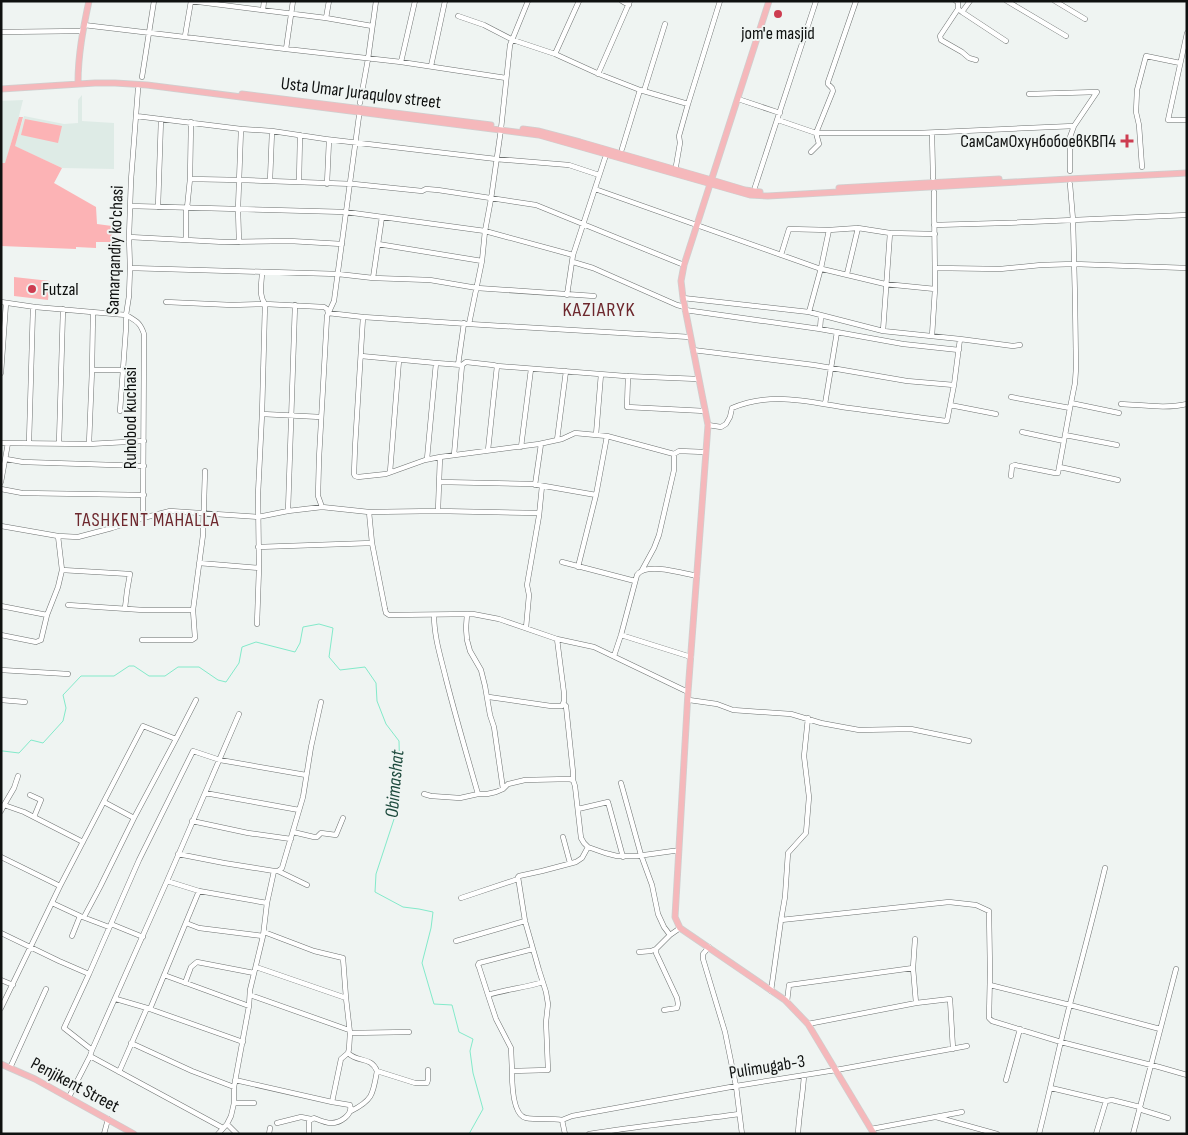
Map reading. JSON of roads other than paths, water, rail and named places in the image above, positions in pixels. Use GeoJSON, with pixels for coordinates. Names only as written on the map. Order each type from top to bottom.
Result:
{"type":"FeatureCollection","features":[{"type":"Feature","properties":{"kind":"main road"},"geometry":{"type":"LineString","coordinates":[[78,82],[83,28],[89,1]]}},
{"type":"Feature","properties":{"kind":"main road"},"geometry":{"type":"LineString","coordinates":[[769,1],[710,182],[684,265],[681,281],[708,425],[688,692],[675,917],[680,928],[787,1002],[808,1024],[872,1131]]}},
{"type":"Feature","properties":{"kind":"main road","name":"Usta Umar Juraqulov street"},"geometry":{"type":"LineString","coordinates":[[1,89],[44,87],[78,82]]}},
{"type":"Feature","properties":{"kind":"main road","name":"Usta Umar Juraqulov street"},"geometry":{"type":"LineString","coordinates":[[1,85],[78,82],[147,85],[362,113],[501,128],[539,135],[710,182],[750,195],[768,196],[1187,172]]}},
{"type":"Feature","properties":{"kind":"main road","name":"Penjikent Street"},"geometry":{"type":"LineString","coordinates":[[1,1064],[35,1079],[134,1134]]}},
{"type":"Feature","properties":{"kind":"street"},"geometry":{"type":"LineString","coordinates":[[142,76],[154,1]]}},
{"type":"Feature","properties":{"kind":"street"},"geometry":{"type":"LineString","coordinates":[[185,36],[191,1],[230,4],[290,15],[326,18],[372,26]]}},
{"type":"Feature","properties":{"kind":"street"},"geometry":{"type":"LineString","coordinates":[[263,10],[264,1]]}},
{"type":"Feature","properties":{"kind":"street"},"geometry":{"type":"LineString","coordinates":[[286,50],[293,1]]}},
{"type":"Feature","properties":{"kind":"street"},"geometry":{"type":"LineString","coordinates":[[326,18],[329,1]]}},
{"type":"Feature","properties":{"kind":"street"},"geometry":{"type":"LineString","coordinates":[[360,103],[376,1]]}},
{"type":"Feature","properties":{"kind":"street"},"geometry":{"type":"LineString","coordinates":[[401,62],[414,1]]}},
{"type":"Feature","properties":{"kind":"street"},"geometry":{"type":"LineString","coordinates":[[430,66],[445,1]]}},
{"type":"Feature","properties":{"kind":"street"},"geometry":{"type":"LineString","coordinates":[[469,324],[482,261],[501,128],[510,45],[528,1]]}},
{"type":"Feature","properties":{"kind":"street"},"geometry":{"type":"LineString","coordinates":[[555,54],[579,1]]}},
{"type":"Feature","properties":{"kind":"street"},"geometry":{"type":"LineString","coordinates":[[598,74],[629,3],[622,1]]}},
{"type":"Feature","properties":{"kind":"street"},"geometry":{"type":"LineString","coordinates":[[676,166],[680,143],[679,136],[720,1]]}},
{"type":"Feature","properties":{"kind":"street"},"geometry":{"type":"LineString","coordinates":[[755,187],[816,1]]}},
{"type":"Feature","properties":{"kind":"street"},"geometry":{"type":"LineString","coordinates":[[811,152],[819,144],[816,133],[833,91],[828,82],[856,1]]}},
{"type":"Feature","properties":{"kind":"street"},"geometry":{"type":"LineString","coordinates":[[956,1],[960,10],[1006,41]]}},
{"type":"Feature","properties":{"kind":"street"},"geometry":{"type":"LineString","coordinates":[[970,1],[960,10],[940,36],[941,40],[969,58],[976,60]]}},
{"type":"Feature","properties":{"kind":"street"},"geometry":{"type":"LineString","coordinates":[[1007,1],[1066,36]]}},
{"type":"Feature","properties":{"kind":"street"},"geometry":{"type":"LineString","coordinates":[[1055,1],[1085,18]]}},
{"type":"Feature","properties":{"kind":"street"},"geometry":{"type":"LineString","coordinates":[[458,16],[484,25],[513,40],[555,54],[598,74],[688,104]]}},
{"type":"Feature","properties":{"kind":"street"},"geometry":{"type":"LineString","coordinates":[[622,149],[665,24]]}},
{"type":"Feature","properties":{"kind":"street"},"geometry":{"type":"LineString","coordinates":[[1,32],[83,28],[185,36],[286,50],[401,62],[506,78]]}},
{"type":"Feature","properties":{"kind":"street"},"geometry":{"type":"LineString","coordinates":[[1187,33],[1168,120],[1187,120]]}},
{"type":"Feature","properties":{"kind":"street"},"geometry":{"type":"LineString","coordinates":[[1142,167],[1139,125],[1136,112],[1137,90],[1146,56],[1180,63]]}},
{"type":"Feature","properties":{"kind":"street","name":"Samarqandiy ko'chasi"},"geometry":{"type":"LineString","coordinates":[[120,411],[129,296],[130,206],[138,89]]}},
{"type":"Feature","properties":{"kind":"street"},"geometry":{"type":"LineString","coordinates":[[1029,94],[1097,92],[1074,126],[1070,137],[1070,171]]}},
{"type":"Feature","properties":{"kind":"street"},"geometry":{"type":"LineString","coordinates":[[738,99],[780,113]]}},
{"type":"Feature","properties":{"kind":"street"},"geometry":{"type":"LineString","coordinates":[[136,116],[496,159],[570,165],[599,175]]}},
{"type":"Feature","properties":{"kind":"street"},"geometry":{"type":"LineString","coordinates":[[322,507],[318,496],[328,313],[334,301],[359,116]]}},
{"type":"Feature","properties":{"kind":"street"},"geometry":{"type":"LineString","coordinates":[[158,207],[161,119]]}},
{"type":"Feature","properties":{"kind":"street"},"geometry":{"type":"LineString","coordinates":[[778,120],[816,133],[932,133],[1074,126]]}},
{"type":"Feature","properties":{"kind":"street"},"geometry":{"type":"LineString","coordinates":[[186,240],[191,122]]}},
{"type":"Feature","properties":{"kind":"street"},"geometry":{"type":"LineString","coordinates":[[239,242],[238,210],[241,129]]}},
{"type":"Feature","properties":{"kind":"street"},"geometry":{"type":"LineString","coordinates":[[270,181],[272,131]]}},
{"type":"Feature","properties":{"kind":"street"},"geometry":{"type":"LineString","coordinates":[[932,133],[933,178]]}},
{"type":"Feature","properties":{"kind":"street"},"geometry":{"type":"LineString","coordinates":[[298,182],[300,135]]}},
{"type":"Feature","properties":{"kind":"street"},"geometry":{"type":"LineString","coordinates":[[327,184],[329,140]]}},
{"type":"Feature","properties":{"kind":"street"},"geometry":{"type":"LineString","coordinates":[[567,295],[573,255],[605,158]]}},
{"type":"Feature","properties":{"kind":"street"},"geometry":{"type":"LineString","coordinates":[[190,179],[351,184],[422,191],[426,189],[536,205],[684,265]]}},
{"type":"Feature","properties":{"kind":"street"},"geometry":{"type":"LineString","coordinates":[[1011,476],[1012,466],[1015,465],[1055,474],[1058,473],[1060,467],[1076,368],[1073,220],[1070,184]]}},
{"type":"Feature","properties":{"kind":"street"},"geometry":{"type":"LineString","coordinates":[[594,190],[820,268],[886,284],[935,288]]}},
{"type":"Feature","properties":{"kind":"street"},"geometry":{"type":"LineString","coordinates":[[932,336],[935,288],[934,192]]}},
{"type":"Feature","properties":{"kind":"street"},"geometry":{"type":"LineString","coordinates":[[130,206],[346,212],[485,230],[573,255]]}},
{"type":"Feature","properties":{"kind":"street"},"geometry":{"type":"LineString","coordinates":[[934,225],[1187,215]]}},
{"type":"Feature","properties":{"kind":"street"},"geometry":{"type":"LineString","coordinates":[[373,278],[382,217]]}},
{"type":"Feature","properties":{"kind":"street"},"geometry":{"type":"LineString","coordinates":[[781,255],[789,229],[829,230],[858,228],[890,233],[935,234]]}},
{"type":"Feature","properties":{"kind":"street"},"geometry":{"type":"LineString","coordinates":[[847,274],[858,228]]}},
{"type":"Feature","properties":{"kind":"street"},"geometry":{"type":"LineString","coordinates":[[809,312],[829,230]]}},
{"type":"Feature","properties":{"kind":"street"},"geometry":{"type":"LineString","coordinates":[[883,331],[890,233]]}},
{"type":"Feature","properties":{"kind":"street"},"geometry":{"type":"LineString","coordinates":[[129,236],[239,242],[290,241],[342,244]]}},
{"type":"Feature","properties":{"kind":"street"},"geometry":{"type":"LineString","coordinates":[[378,244],[482,261]]}},
{"type":"Feature","properties":{"kind":"street"},"geometry":{"type":"LineString","coordinates":[[573,262],[593,268],[685,308],[903,344],[959,350]]}},
{"type":"Feature","properties":{"kind":"street"},"geometry":{"type":"LineString","coordinates":[[935,268],[1000,269],[1074,264],[1187,268]]}},
{"type":"Feature","properties":{"kind":"street"},"geometry":{"type":"LineString","coordinates":[[130,268],[338,274],[373,278],[430,280],[477,288],[594,296]]}},
{"type":"Feature","properties":{"kind":"street"},"geometry":{"type":"LineString","coordinates":[[257,624],[258,517],[265,304],[261,293],[262,272]]}},
{"type":"Feature","properties":{"kind":"street"},"geometry":{"type":"LineString","coordinates":[[683,298],[809,312],[883,331],[1013,346],[1020,345]]}},
{"type":"Feature","properties":{"kind":"street"},"geometry":{"type":"LineString","coordinates":[[166,302],[295,305],[324,307],[328,313]]}},
{"type":"Feature","properties":{"kind":"street"},"geometry":{"type":"LineString","coordinates":[[1,373],[3,303],[126,316]]}},
{"type":"Feature","properties":{"kind":"street"},"geometry":{"type":"LineString","coordinates":[[288,511],[295,305]]}},
{"type":"Feature","properties":{"kind":"street"},"geometry":{"type":"LineString","coordinates":[[29,442],[32,306]]}},
{"type":"Feature","properties":{"kind":"street"},"geometry":{"type":"LineString","coordinates":[[59,443],[63,310]]}},
{"type":"Feature","properties":{"kind":"street"},"geometry":{"type":"LineString","coordinates":[[89,444],[93,312]]}},
{"type":"Feature","properties":{"kind":"street"},"geometry":{"type":"LineString","coordinates":[[328,313],[363,317],[690,337]]}},
{"type":"Feature","properties":{"kind":"street","name":"Ruhobod kuchasi"},"geometry":{"type":"LineString","coordinates":[[126,316],[137,321],[142,326],[144,334],[143,518]]}},
{"type":"Feature","properties":{"kind":"street"},"geometry":{"type":"LineString","coordinates":[[820,329],[822,316]]}},
{"type":"Feature","properties":{"kind":"street"},"geometry":{"type":"LineString","coordinates":[[363,317],[355,439],[354,474],[358,476],[386,474],[427,459],[541,444],[576,433],[607,436],[674,454],[679,452],[706,452]]}},
{"type":"Feature","properties":{"kind":"street"},"geometry":{"type":"LineString","coordinates":[[454,455],[464,323]]}},
{"type":"Feature","properties":{"kind":"street"},"geometry":{"type":"LineString","coordinates":[[825,404],[837,332]]}},
{"type":"Feature","properties":{"kind":"street"},"geometry":{"type":"LineString","coordinates":[[708,425],[721,427],[726,424],[732,408],[740,404],[773,398],[793,399],[947,422],[960,339]]}},
{"type":"Feature","properties":{"kind":"street"},"geometry":{"type":"LineString","coordinates":[[693,350],[749,356],[908,381],[954,385]]}},
{"type":"Feature","properties":{"kind":"street"},"geometry":{"type":"LineString","coordinates":[[361,356],[436,364],[460,365],[466,362],[530,369],[698,379]]}},
{"type":"Feature","properties":{"kind":"street"},"geometry":{"type":"LineString","coordinates":[[390,472],[398,360]]}},
{"type":"Feature","properties":{"kind":"street"},"geometry":{"type":"LineString","coordinates":[[427,459],[436,364]]}},
{"type":"Feature","properties":{"kind":"street"},"geometry":{"type":"LineString","coordinates":[[488,450],[497,366]]}},
{"type":"Feature","properties":{"kind":"street"},"geometry":{"type":"LineString","coordinates":[[521,447],[530,369]]}},
{"type":"Feature","properties":{"kind":"street"},"geometry":{"type":"LineString","coordinates":[[92,370],[123,370]]}},
{"type":"Feature","properties":{"kind":"street"},"geometry":{"type":"LineString","coordinates":[[557,440],[566,371]]}},
{"type":"Feature","properties":{"kind":"street"},"geometry":{"type":"LineString","coordinates":[[596,435],[601,374]]}},
{"type":"Feature","properties":{"kind":"street"},"geometry":{"type":"LineString","coordinates":[[628,376],[627,407],[705,411]]}},
{"type":"Feature","properties":{"kind":"street"},"geometry":{"type":"LineString","coordinates":[[1010,397],[1119,413]]}},
{"type":"Feature","properties":{"kind":"street"},"geometry":{"type":"LineString","coordinates":[[1121,404],[1165,407],[1187,404]]}},
{"type":"Feature","properties":{"kind":"street"},"geometry":{"type":"LineString","coordinates":[[950,405],[996,414]]}},
{"type":"Feature","properties":{"kind":"street"},"geometry":{"type":"LineString","coordinates":[[262,414],[321,418]]}},
{"type":"Feature","properties":{"kind":"street"},"geometry":{"type":"LineString","coordinates":[[1022,432],[1116,445]]}},
{"type":"Feature","properties":{"kind":"street"},"geometry":{"type":"LineString","coordinates":[[578,567],[596,495],[607,436]]}},
{"type":"Feature","properties":{"kind":"street"},"geometry":{"type":"LineString","coordinates":[[1,442],[89,444],[144,441]]}},
{"type":"Feature","properties":{"kind":"street"},"geometry":{"type":"LineString","coordinates":[[1,482],[8,443]]}},
{"type":"Feature","properties":{"kind":"street"},"geometry":{"type":"LineString","coordinates":[[535,485],[541,444]]}},
{"type":"Feature","properties":{"kind":"street"},"geometry":{"type":"LineString","coordinates":[[614,656],[635,581],[654,548],[659,535],[674,470],[674,454]]}},
{"type":"Feature","properties":{"kind":"street"},"geometry":{"type":"LineString","coordinates":[[438,511],[440,457]]}},
{"type":"Feature","properties":{"kind":"street"},"geometry":{"type":"LineString","coordinates":[[6,459],[23,462],[144,466]]}},
{"type":"Feature","properties":{"kind":"street"},"geometry":{"type":"LineString","coordinates":[[1060,467],[1118,480]]}},
{"type":"Feature","properties":{"kind":"street"},"geometry":{"type":"LineString","coordinates":[[142,640],[194,640],[195,638],[193,610],[203,535],[205,471]]}},
{"type":"Feature","properties":{"kind":"street"},"geometry":{"type":"LineString","coordinates":[[440,482],[535,485],[596,495]]}},
{"type":"Feature","properties":{"kind":"street"},"geometry":{"type":"LineString","coordinates":[[526,628],[529,595],[527,585],[542,486]]}},
{"type":"Feature","properties":{"kind":"street"},"geometry":{"type":"LineString","coordinates":[[1,489],[22,493],[144,495]]}},
{"type":"Feature","properties":{"kind":"street"},"geometry":{"type":"LineString","coordinates":[[1,526],[58,536],[78,537],[170,511],[258,517],[322,507],[369,512],[539,513]]}},
{"type":"Feature","properties":{"kind":"street"},"geometry":{"type":"LineString","coordinates":[[369,512],[372,543],[386,612],[389,615],[467,614],[488,616],[557,639],[594,647],[688,692]]}},
{"type":"Feature","properties":{"kind":"street"},"geometry":{"type":"LineString","coordinates":[[1,635],[36,642],[41,640],[62,570],[58,536]]}},
{"type":"Feature","properties":{"kind":"street"},"geometry":{"type":"LineString","coordinates":[[258,547],[372,543]]}},
{"type":"Feature","properties":{"kind":"street"},"geometry":{"type":"LineString","coordinates":[[562,562],[635,581]]}},
{"type":"Feature","properties":{"kind":"street"},"geometry":{"type":"LineString","coordinates":[[199,563],[259,568]]}},
{"type":"Feature","properties":{"kind":"street"},"geometry":{"type":"LineString","coordinates":[[642,570],[661,569],[697,576]]}},
{"type":"Feature","properties":{"kind":"street"},"geometry":{"type":"LineString","coordinates":[[62,570],[130,574],[125,608]]}},
{"type":"Feature","properties":{"kind":"street"},"geometry":{"type":"LineString","coordinates":[[68,605],[143,610],[193,610]]}},
{"type":"Feature","properties":{"kind":"street"},"geometry":{"type":"LineString","coordinates":[[1,606],[47,615]]}},
{"type":"Feature","properties":{"kind":"street"},"geometry":{"type":"LineString","coordinates":[[467,614],[467,640],[470,651],[481,670],[485,686],[494,727],[503,789]]}},
{"type":"Feature","properties":{"kind":"street"},"geometry":{"type":"LineString","coordinates":[[434,615],[438,649],[478,794]]}},
{"type":"Feature","properties":{"kind":"street"},"geometry":{"type":"LineString","coordinates":[[621,635],[692,657]]}},
{"type":"Feature","properties":{"kind":"street"},"geometry":{"type":"LineString","coordinates":[[557,639],[581,838],[588,847],[623,857],[678,851]]}},
{"type":"Feature","properties":{"kind":"street"},"geometry":{"type":"LineString","coordinates":[[1,670],[68,674]]}},
{"type":"Feature","properties":{"kind":"street"},"geometry":{"type":"LineString","coordinates":[[489,697],[557,707],[564,704]]}},
{"type":"Feature","properties":{"kind":"street"},"geometry":{"type":"LineString","coordinates":[[1,700],[25,702]]}},
{"type":"Feature","properties":{"kind":"street"},"geometry":{"type":"LineString","coordinates":[[72,936],[196,700]]}},
{"type":"Feature","properties":{"kind":"street"},"geometry":{"type":"LineString","coordinates":[[689,700],[717,704],[733,710],[791,714],[821,723],[859,730],[911,729],[969,741]]}},
{"type":"Feature","properties":{"kind":"street"},"geometry":{"type":"LineString","coordinates":[[218,1134],[232,1116],[235,1080],[249,1006],[250,990],[264,934],[267,903],[276,871],[282,868],[303,797],[321,702]]}},
{"type":"Feature","properties":{"kind":"street"},"geometry":{"type":"LineString","coordinates":[[69,1098],[116,999],[239,714]]}},
{"type":"Feature","properties":{"kind":"street"},"geometry":{"type":"LineString","coordinates":[[771,991],[787,880],[788,852],[806,833],[809,797],[804,756],[808,718]]}},
{"type":"Feature","properties":{"kind":"street"},"geometry":{"type":"LineString","coordinates":[[1,1008],[60,886],[143,726],[176,739]]}},
{"type":"Feature","properties":{"kind":"street"},"geometry":{"type":"LineString","coordinates":[[92,1050],[64,1028],[139,860],[193,751],[220,760],[306,775]]}},
{"type":"Feature","properties":{"kind":"street"},"geometry":{"type":"LineString","coordinates":[[1,811],[14,788],[18,776]]}},
{"type":"Feature","properties":{"kind":"street"},"geometry":{"type":"LineString","coordinates":[[424,794],[460,798],[496,792],[508,784],[525,780],[573,780]]}},
{"type":"Feature","properties":{"kind":"street"},"geometry":{"type":"LineString","coordinates":[[621,783],[641,855],[652,885],[658,914],[670,935]]}},
{"type":"Feature","properties":{"kind":"street"},"geometry":{"type":"LineString","coordinates":[[204,793],[299,810]]}},
{"type":"Feature","properties":{"kind":"street"},"geometry":{"type":"LineString","coordinates":[[30,795],[42,800],[34,817]]}},
{"type":"Feature","properties":{"kind":"street"},"geometry":{"type":"LineString","coordinates":[[104,802],[134,818]]}},
{"type":"Feature","properties":{"kind":"street"},"geometry":{"type":"LineString","coordinates":[[578,809],[608,802],[623,857]]}},
{"type":"Feature","properties":{"kind":"street"},"geometry":{"type":"LineString","coordinates":[[4,804],[83,842]]}},
{"type":"Feature","properties":{"kind":"street"},"geometry":{"type":"LineString","coordinates":[[293,832],[314,837],[321,833],[336,835],[343,818]]}},
{"type":"Feature","properties":{"kind":"street"},"geometry":{"type":"LineString","coordinates":[[192,821],[248,833],[291,839]]}},
{"type":"Feature","properties":{"kind":"street"},"geometry":{"type":"LineString","coordinates":[[563,837],[570,863]]}},
{"type":"Feature","properties":{"kind":"street"},"geometry":{"type":"LineString","coordinates":[[461,898],[518,879],[519,876],[576,862],[582,858],[588,847]]}},
{"type":"Feature","properties":{"kind":"street"},"geometry":{"type":"LineString","coordinates":[[178,854],[276,871],[306,885]]}},
{"type":"Feature","properties":{"kind":"street"},"geometry":{"type":"LineString","coordinates":[[1,857],[60,886]]}},
{"type":"Feature","properties":{"kind":"street"},"geometry":{"type":"LineString","coordinates":[[1039,1134],[1105,868]]}},
{"type":"Feature","properties":{"kind":"street"},"geometry":{"type":"LineString","coordinates":[[512,1071],[548,1070],[546,1022],[548,1004],[525,920],[518,879]]}},
{"type":"Feature","properties":{"kind":"street"},"geometry":{"type":"LineString","coordinates":[[167,881],[199,892],[267,903]]}},
{"type":"Feature","properties":{"kind":"street"},"geometry":{"type":"LineString","coordinates":[[146,1008],[150,1009],[199,892]]}},
{"type":"Feature","properties":{"kind":"street"},"geometry":{"type":"LineString","coordinates":[[780,920],[949,902],[976,905],[989,910],[989,1018],[992,1021],[1187,1076]]}},
{"type":"Feature","properties":{"kind":"street"},"geometry":{"type":"LineString","coordinates":[[52,903],[82,917],[142,937]]}},
{"type":"Feature","properties":{"kind":"street"},"geometry":{"type":"LineString","coordinates":[[456,941],[525,920]]}},
{"type":"Feature","properties":{"kind":"street"},"geometry":{"type":"LineString","coordinates":[[186,923],[200,928],[264,934],[314,951],[344,958],[350,1049],[348,1054],[341,1059],[332,1102]]}},
{"type":"Feature","properties":{"kind":"street"},"geometry":{"type":"LineString","coordinates":[[639,952],[656,949],[680,928]]}},
{"type":"Feature","properties":{"kind":"street"},"geometry":{"type":"LineString","coordinates":[[1,933],[89,974]]}},
{"type":"Feature","properties":{"kind":"street"},"geometry":{"type":"LineString","coordinates":[[915,939],[913,968],[916,1003]]}},
{"type":"Feature","properties":{"kind":"street"},"geometry":{"type":"LineString","coordinates":[[709,947],[703,954],[703,959],[725,1032],[736,1086],[742,1134]]}},
{"type":"Feature","properties":{"kind":"street"},"geometry":{"type":"LineString","coordinates":[[533,949],[479,963],[478,967],[496,1019],[511,1048],[513,1095],[520,1114],[524,1118],[562,1120],[565,1134]]}},
{"type":"Feature","properties":{"kind":"street"},"geometry":{"type":"LineString","coordinates":[[656,949],[678,1004],[677,1008],[664,1010]]}},
{"type":"Feature","properties":{"kind":"street"},"geometry":{"type":"LineString","coordinates":[[185,983],[191,967],[197,962],[254,973]]}},
{"type":"Feature","properties":{"kind":"street"},"geometry":{"type":"LineString","coordinates":[[256,967],[346,998]]}},
{"type":"Feature","properties":{"kind":"street"},"geometry":{"type":"LineString","coordinates":[[787,1002],[789,985],[913,968]]}},
{"type":"Feature","properties":{"kind":"street"},"geometry":{"type":"LineString","coordinates":[[1132,1134],[1176,969]]}},
{"type":"Feature","properties":{"kind":"street"},"geometry":{"type":"LineString","coordinates":[[164,975],[249,1006]]}},
{"type":"Feature","properties":{"kind":"street"},"geometry":{"type":"LineString","coordinates":[[1,980],[13,985]]}},
{"type":"Feature","properties":{"kind":"street"},"geometry":{"type":"LineString","coordinates":[[488,996],[497,992],[528,987],[543,982]]}},
{"type":"Feature","properties":{"kind":"street"},"geometry":{"type":"LineString","coordinates":[[990,985],[1160,1029]]}},
{"type":"Feature","properties":{"kind":"street"},"geometry":{"type":"LineString","coordinates":[[10,1068],[46,989]]}},
{"type":"Feature","properties":{"kind":"street"},"geometry":{"type":"LineString","coordinates":[[250,995],[350,1032],[409,1032]]}},
{"type":"Feature","properties":{"kind":"street"},"geometry":{"type":"LineString","coordinates":[[116,999],[243,1042]]}},
{"type":"Feature","properties":{"kind":"street"},"geometry":{"type":"LineString","coordinates":[[808,1024],[916,1003],[950,999],[953,1049]]}},
{"type":"Feature","properties":{"kind":"street"},"geometry":{"type":"LineString","coordinates":[[119,1072],[146,1008]]}},
{"type":"Feature","properties":{"kind":"street"},"geometry":{"type":"LineString","coordinates":[[1006,1080],[1020,1030]]}},
{"type":"Feature","properties":{"kind":"street"},"geometry":{"type":"LineString","coordinates":[[131,1043],[234,1087]]}},
{"type":"Feature","properties":{"kind":"street","name":"Pulimugab-3"},"geometry":{"type":"LineString","coordinates":[[562,1120],[572,1116],[736,1086],[967,1046]]}},
{"type":"Feature","properties":{"kind":"street"},"geometry":{"type":"LineString","coordinates":[[277,1124],[301,1117],[314,1118],[330,1123],[336,1122],[364,1104],[372,1095],[377,1071],[371,1062],[352,1058],[348,1054]]}},
{"type":"Feature","properties":{"kind":"street"},"geometry":{"type":"LineString","coordinates":[[90,1056],[237,1134]]}},
{"type":"Feature","properties":{"kind":"street"},"geometry":{"type":"LineString","coordinates":[[377,1071],[415,1083],[426,1083],[428,1080],[428,1070]]}},
{"type":"Feature","properties":{"kind":"street"},"geometry":{"type":"LineString","coordinates":[[798,1134],[800,1105],[804,1091],[804,1075]]}},
{"type":"Feature","properties":{"kind":"street"},"geometry":{"type":"LineString","coordinates":[[235,1080],[350,1105],[351,1111]]}},
{"type":"Feature","properties":{"kind":"street"},"geometry":{"type":"LineString","coordinates":[[1051,1088],[1140,1107],[1142,1110],[1168,1118]]}},
{"type":"Feature","properties":{"kind":"street"},"geometry":{"type":"LineString","coordinates":[[1096,1134],[1106,1100]]}},
{"type":"Feature","properties":{"kind":"street"},"geometry":{"type":"LineString","coordinates":[[234,1103],[254,1103]]}},
{"type":"Feature","properties":{"kind":"street"},"geometry":{"type":"LineString","coordinates":[[872,1131],[962,1112]]}},
{"type":"Feature","properties":{"kind":"street"},"geometry":{"type":"LineString","coordinates":[[590,1134],[739,1114]]}},
{"type":"Feature","properties":{"kind":"street"},"geometry":{"type":"LineString","coordinates":[[935,1117],[997,1134]]}},
{"type":"Feature","properties":{"kind":"street"},"geometry":{"type":"LineString","coordinates":[[309,1134],[309,1121],[311,1118]]}},
{"type":"Feature","properties":{"kind":"street"},"geometry":{"type":"LineString","coordinates":[[104,1134],[108,1119]]}},
{"type":"Feature","properties":{"kind":"waterway","name":"Obimashat"},"geometry":{"type":"LineString","coordinates":[[1,751],[19,753],[31,740],[43,743],[63,721],[66,708],[63,695],[81,676],[114,676],[129,666],[134,666],[149,676],[165,676],[178,667],[199,667],[218,680],[226,682],[239,663],[242,647],[256,642],[295,652],[300,643],[303,627],[319,624],[333,628],[329,657],[340,670],[365,667],[376,683],[377,701],[386,724],[399,741],[400,782],[396,813],[376,874],[375,892],[403,907],[433,912],[422,963],[434,1004],[452,1005],[459,1032],[473,1039],[470,1051],[473,1073],[483,1109],[469,1134]]}},
{"type":"Feature","properties":{"kind":"place","name":"jom'e masjid"},"geometry":{"type":"Point","coordinates":[778,14]}},
{"type":"Feature","properties":{"kind":"place","name":"СамСамОхунбобоевКВП4"},"geometry":{"type":"Point","coordinates":[1127,141]}},
{"type":"Feature","properties":{"kind":"place","name":"Futzal"},"geometry":{"type":"Point","coordinates":[32,289]}},
{"type":"Feature","properties":{"kind":"district","name":"KAZIARYK"},"geometry":{"type":"Point","coordinates":[599,310]}},
{"type":"Feature","properties":{"kind":"district","name":"TASHKENT MAHALLA"},"geometry":{"type":"Point","coordinates":[147,520]}}]}
